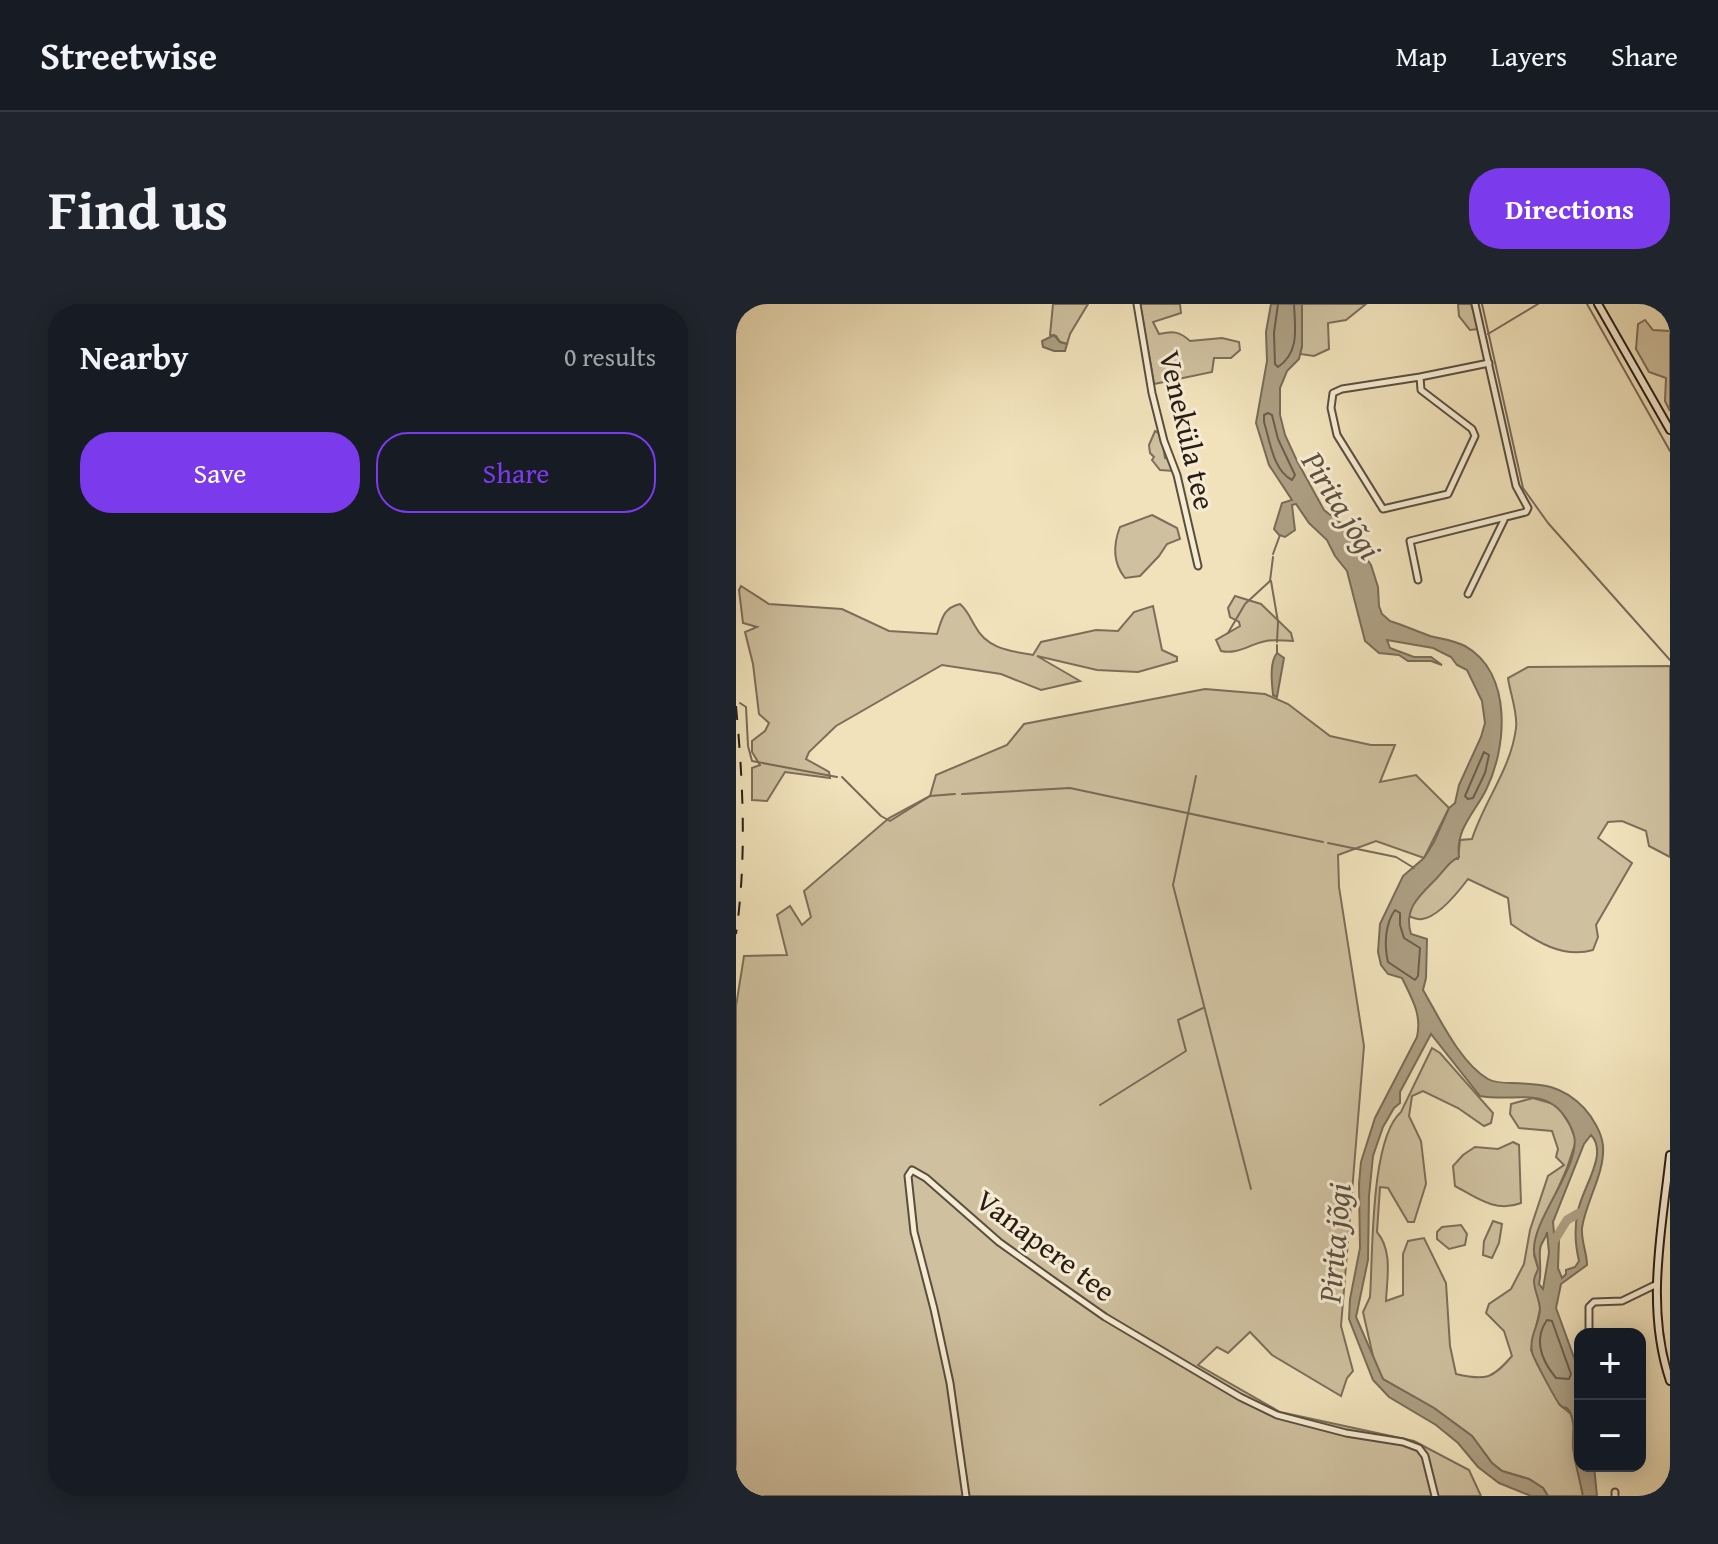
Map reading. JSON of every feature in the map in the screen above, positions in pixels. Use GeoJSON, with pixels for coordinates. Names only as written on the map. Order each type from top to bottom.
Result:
{"type":"FeatureCollection","features":[{"type":"Feature","properties":{"kind":"street","name":"Veneküla tee"},"geometry":{"type":"LineString","coordinates":[[1137,304],[1152,393],[1164,441],[1177,475],[1198,566]]}},
{"type":"Feature","properties":{"kind":"street"},"geometry":{"type":"LineString","coordinates":[[1418,580],[1410,541],[1505,519],[1526,512],[1528,508],[1516,486],[1475,304]]}},
{"type":"Feature","properties":{"kind":"street"},"geometry":{"type":"LineString","coordinates":[[1599,306],[1670,430]]}},
{"type":"Feature","properties":{"kind":"street"},"geometry":{"type":"LineString","coordinates":[[1420,377],[1421,390],[1472,429],[1475,436],[1448,494],[1383,509],[1337,435],[1332,418],[1332,396],[1336,390],[1489,363]]}},
{"type":"Feature","properties":{"kind":"street"},"geometry":{"type":"LineString","coordinates":[[1468,594],[1505,519]]}},
{"type":"Feature","properties":{"kind":"street"},"geometry":{"type":"LineString","coordinates":[[1670,1155],[1657,1284],[1657,1327],[1670,1381]]}},
{"type":"Feature","properties":{"kind":"street","name":"Vanapere tee"},"geometry":{"type":"LineString","coordinates":[[966,1496],[950,1383],[914,1232],[908,1176],[912,1170],[926,1178],[999,1242],[1105,1317],[1240,1397],[1277,1415],[1419,1448],[1425,1456],[1435,1496]]}},
{"type":"Feature","properties":{"kind":"street"},"geometry":{"type":"LineString","coordinates":[[1589,1328],[1589,1307],[1594,1302],[1622,1301],[1657,1284]]}},
{"type":"Feature","properties":{"kind":"shaded area"},"geometry":{"type":"Polygon","coordinates":[[[1053,304],[1088,304],[1067,344],[1050,335],[1053,304]]]}},
{"type":"Feature","properties":{"kind":"shaded area"},"geometry":{"type":"Polygon","coordinates":[[[1140,304],[1180,304],[1181,313],[1153,322],[1159,334],[1176,333],[1190,341],[1222,338],[1239,342],[1240,350],[1231,358],[1214,358],[1212,372],[1154,384],[1140,304]]]}},
{"type":"Feature","properties":{"kind":"shaded area"},"geometry":{"type":"Polygon","coordinates":[[[1302,304],[1366,304],[1346,320],[1328,323],[1329,349],[1314,356],[1300,354],[1302,304]]]}},
{"type":"Feature","properties":{"kind":"shaded area"},"geometry":{"type":"Polygon","coordinates":[[[1458,304],[1471,304],[1479,329],[1470,330],[1459,316],[1458,304]]]}},
{"type":"Feature","properties":{"kind":"shaded area"},"geometry":{"type":"Polygon","coordinates":[[[1645,320],[1653,330],[1670,331],[1670,411],[1665,401],[1666,378],[1649,372],[1636,349],[1638,324],[1645,320]]]}},
{"type":"Feature","properties":{"kind":"shaded area"},"geometry":{"type":"Polygon","coordinates":[[[1155,431],[1161,434],[1165,458],[1169,459],[1173,471],[1160,470],[1152,460],[1154,457],[1149,445],[1155,431]]]}},
{"type":"Feature","properties":{"kind":"shaded area"},"geometry":{"type":"Polygon","coordinates":[[[1152,515],[1177,528],[1180,539],[1167,544],[1140,576],[1125,578],[1115,554],[1120,527],[1152,515]]]}},
{"type":"Feature","properties":{"kind":"shaded area"},"geometry":{"type":"Polygon","coordinates":[[[741,586],[769,604],[842,609],[889,631],[937,634],[947,611],[960,604],[986,640],[1000,648],[1033,655],[1041,642],[1096,630],[1118,631],[1134,612],[1153,606],[1162,650],[1177,657],[1177,661],[1138,672],[1097,670],[1037,656],[1080,681],[1041,690],[1001,674],[942,665],[836,726],[809,752],[806,759],[829,772],[830,778],[785,772],[767,801],[752,800],[752,768],[760,765],[752,752],[752,741],[765,731],[769,723],[759,714],[753,664],[745,632],[757,627],[743,623],[741,586]]]}},
{"type":"Feature","properties":{"kind":"shaded area"},"geometry":{"type":"Polygon","coordinates":[[[1235,596],[1261,604],[1291,633],[1293,641],[1269,640],[1238,650],[1221,651],[1216,640],[1240,626],[1230,617],[1228,608],[1235,596]]]}},
{"type":"Feature","properties":{"kind":"shaded area"},"geometry":{"type":"Polygon","coordinates":[[[1670,666],[1670,857],[1649,846],[1646,831],[1622,821],[1608,822],[1598,838],[1632,863],[1596,925],[1598,937],[1593,950],[1560,950],[1530,936],[1511,924],[1508,898],[1468,879],[1435,914],[1420,919],[1408,916],[1406,886],[1433,858],[1458,859],[1460,840],[1472,839],[1509,757],[1516,722],[1508,678],[1528,667],[1670,666]]]}},
{"type":"Feature","properties":{"kind":"shaded area"},"geometry":{"type":"Polygon","coordinates":[[[1205,689],[1265,694],[1288,704],[1330,736],[1371,745],[1395,745],[1380,782],[1416,775],[1449,808],[1424,858],[1376,841],[1338,855],[1339,887],[1364,1046],[1341,1326],[1353,1371],[1341,1396],[1272,1355],[1250,1332],[1228,1353],[1217,1347],[1198,1365],[1280,1412],[1414,1441],[1469,1470],[1481,1496],[736,1496],[736,1006],[744,956],[787,955],[777,915],[790,906],[802,925],[811,917],[804,891],[889,818],[930,796],[936,775],[1007,745],[1024,724],[1205,689]]]}},
{"type":"Feature","properties":{"kind":"shaded area"},"geometry":{"type":"Polygon","coordinates":[[[1432,1048],[1440,1053],[1493,1113],[1491,1123],[1484,1126],[1458,1108],[1423,1091],[1412,1096],[1409,1116],[1421,1141],[1426,1184],[1414,1222],[1408,1222],[1388,1188],[1380,1187],[1377,1232],[1387,1256],[1386,1301],[1403,1295],[1403,1254],[1408,1241],[1424,1238],[1446,1283],[1450,1346],[1456,1374],[1475,1377],[1493,1374],[1512,1356],[1504,1331],[1486,1313],[1489,1304],[1511,1289],[1524,1264],[1530,1230],[1548,1176],[1564,1165],[1556,1157],[1558,1149],[1552,1131],[1519,1128],[1510,1114],[1511,1104],[1533,1098],[1557,1105],[1570,1125],[1576,1141],[1536,1240],[1534,1255],[1538,1268],[1540,1309],[1531,1350],[1560,1405],[1571,1414],[1574,1472],[1578,1472],[1583,1496],[1548,1496],[1543,1488],[1529,1479],[1502,1471],[1472,1436],[1434,1408],[1383,1379],[1375,1365],[1363,1312],[1370,1297],[1378,1171],[1391,1126],[1432,1048]]]}},
{"type":"Feature","properties":{"kind":"shaded area"},"geometry":{"type":"Polygon","coordinates":[[[1513,1142],[1519,1145],[1521,1203],[1495,1205],[1455,1186],[1453,1166],[1463,1155],[1475,1147],[1498,1149],[1513,1142]]]}},
{"type":"Feature","properties":{"kind":"shaded area"},"geometry":{"type":"Polygon","coordinates":[[[1493,1221],[1502,1224],[1499,1243],[1492,1258],[1483,1255],[1484,1241],[1493,1221]]]}},
{"type":"Feature","properties":{"kind":"shaded area"},"geometry":{"type":"Polygon","coordinates":[[[1461,1225],[1467,1234],[1465,1245],[1449,1249],[1437,1239],[1437,1232],[1442,1227],[1461,1225]]]}},
{"type":"Feature","properties":{"kind":"water"},"geometry":{"type":"Polygon","coordinates":[[[1271,304],[1302,304],[1299,359],[1287,371],[1280,388],[1280,415],[1297,461],[1324,510],[1342,524],[1371,565],[1382,614],[1390,621],[1465,646],[1481,658],[1498,692],[1501,733],[1493,773],[1463,830],[1459,857],[1419,897],[1411,910],[1409,925],[1411,934],[1427,939],[1423,990],[1468,1062],[1494,1081],[1543,1085],[1560,1090],[1587,1112],[1601,1136],[1601,1166],[1582,1228],[1587,1265],[1561,1284],[1556,1308],[1574,1358],[1574,1453],[1572,1416],[1554,1396],[1531,1346],[1540,1310],[1534,1281],[1538,1269],[1534,1254],[1536,1238],[1572,1159],[1575,1144],[1573,1132],[1565,1116],[1545,1100],[1480,1096],[1431,1034],[1400,1092],[1400,1103],[1383,1127],[1373,1156],[1368,1260],[1356,1317],[1383,1379],[1434,1408],[1472,1436],[1502,1471],[1529,1479],[1543,1488],[1548,1496],[1531,1496],[1499,1483],[1478,1467],[1458,1443],[1436,1425],[1389,1397],[1373,1380],[1349,1319],[1360,1248],[1361,1162],[1375,1118],[1417,1037],[1418,1029],[1415,1007],[1402,978],[1388,974],[1381,965],[1378,952],[1380,924],[1403,876],[1424,858],[1449,808],[1455,803],[1459,785],[1485,723],[1482,701],[1467,670],[1457,665],[1451,657],[1433,648],[1387,640],[1390,648],[1414,657],[1431,657],[1442,665],[1431,661],[1408,661],[1399,655],[1379,653],[1365,641],[1347,571],[1327,540],[1309,523],[1296,504],[1292,505],[1295,530],[1285,537],[1274,529],[1282,503],[1292,500],[1269,465],[1256,423],[1267,361],[1266,332],[1271,304]],[[1591,1135],[1584,1144],[1553,1222],[1554,1233],[1559,1239],[1558,1268],[1562,1278],[1566,1270],[1575,1267],[1579,1261],[1577,1217],[1596,1161],[1596,1143],[1591,1135]],[[1547,1232],[1540,1250],[1539,1284],[1543,1289],[1549,1253],[1547,1232]]]}},
{"type":"Feature","properties":{"kind":"water"},"geometry":{"type":"Polygon","coordinates":[[[1054,335],[1067,344],[1065,351],[1043,347],[1042,341],[1054,335]]]}},
{"type":"Feature","properties":{"kind":"water"},"geometry":{"type":"Polygon","coordinates":[[[1277,653],[1284,658],[1277,697],[1273,695],[1272,673],[1277,653]]]}},
{"type":"Feature","properties":{"kind":"water"},"geometry":{"type":"Polygon","coordinates":[[[1578,1472],[1595,1472],[1597,1496],[1583,1496],[1578,1472]]]}},
{"type":"Feature","properties":{"kind":"waterway"},"geometry":{"type":"LineString","coordinates":[[1482,304],[1523,488],[1548,523],[1670,660]]}},
{"type":"Feature","properties":{"kind":"waterway"},"geometry":{"type":"LineString","coordinates":[[1488,334],[1538,304]]}},
{"type":"Feature","properties":{"kind":"waterway"},"geometry":{"type":"LineString","coordinates":[[1587,304],[1670,451]]}},
{"type":"Feature","properties":{"kind":"waterway"},"geometry":{"type":"LineString","coordinates":[[1273,554],[1280,535]]}},
{"type":"Feature","properties":{"kind":"waterway"},"geometry":{"type":"LineString","coordinates":[[1228,633],[1245,604],[1270,581],[1273,557]]}},
{"type":"Feature","properties":{"kind":"waterway"},"geometry":{"type":"LineString","coordinates":[[1271,581],[1278,622],[1277,642]]}},
{"type":"Feature","properties":{"kind":"waterway"},"geometry":{"type":"LineString","coordinates":[[1277,645],[1277,653]]}},
{"type":"Feature","properties":{"kind":"waterway"},"geometry":{"type":"LineString","coordinates":[[740,703],[746,707],[752,761],[837,777]]}},
{"type":"Feature","properties":{"kind":"waterway"},"geometry":{"type":"LineString","coordinates":[[1196,776],[1173,885],[1251,1189]]}},
{"type":"Feature","properties":{"kind":"waterway"},"geometry":{"type":"LineString","coordinates":[[842,777],[890,821],[930,796],[955,794]]}},
{"type":"Feature","properties":{"kind":"waterway"},"geometry":{"type":"LineString","coordinates":[[962,794],[1070,788],[1323,842]]}},
{"type":"Feature","properties":{"kind":"waterway"},"geometry":{"type":"LineString","coordinates":[[1328,843],[1396,857],[1414,868]]}},
{"type":"Feature","properties":{"kind":"waterway"},"geometry":{"type":"LineString","coordinates":[[1100,1105],[1186,1051],[1178,1020],[1203,1008]]}},
{"type":"Feature","properties":{"kind":"waterway","name":"Pirita jõgi"},"geometry":{"type":"LineString","coordinates":[[1554,1241],[1567,1220],[1579,1213]]}},
{"type":"Feature","properties":{"kind":"railway"},"geometry":{"type":"LineString","coordinates":[[736,706],[743,820],[742,877],[736,934]]}}]}
